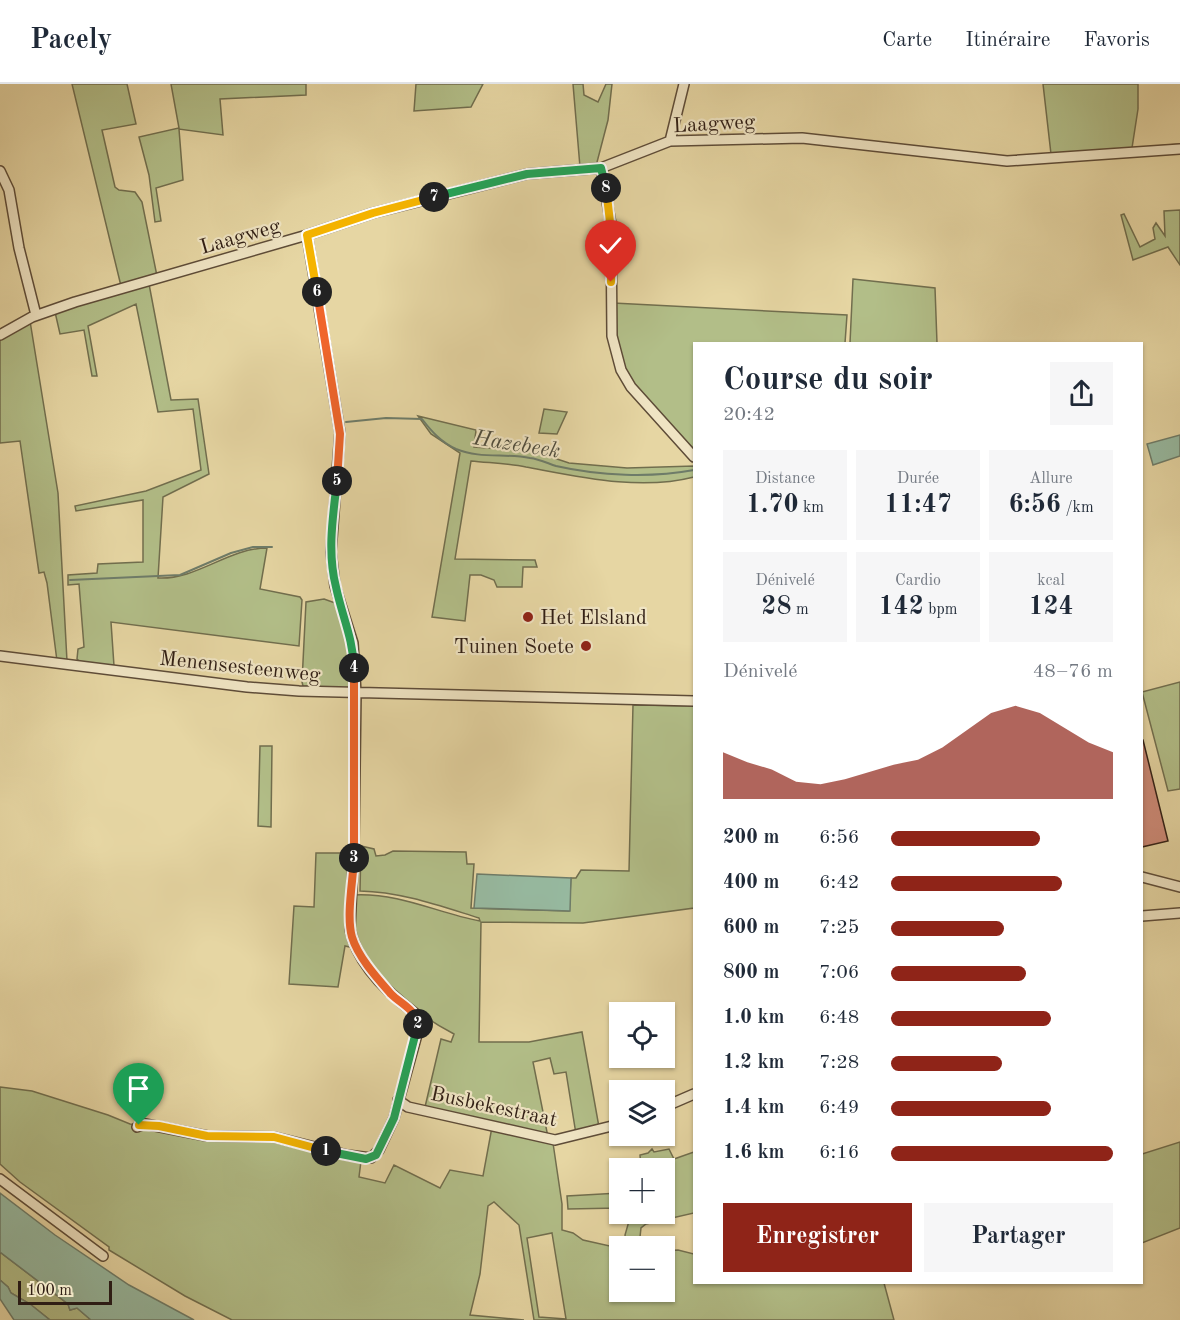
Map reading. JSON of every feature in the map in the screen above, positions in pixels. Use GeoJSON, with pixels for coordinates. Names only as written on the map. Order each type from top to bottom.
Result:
{"type":"FeatureCollection","features":[{"type":"Feature","properties":{"kind":"street"},"geometry":{"type":"LineString","coordinates":[[670,141],[684,84]]}},
{"type":"Feature","properties":{"kind":"street","name":"Laagweg"},"geometry":{"type":"LineString","coordinates":[[0,334],[36,315],[75,302],[307,235],[373,213],[527,174],[601,168],[670,141],[802,138],[1007,161],[1180,149]]}},
{"type":"Feature","properties":{"kind":"street"},"geometry":{"type":"LineString","coordinates":[[601,168],[611,224],[612,336],[621,370],[631,387],[693,456]]}},
{"type":"Feature","properties":{"kind":"street"},"geometry":{"type":"LineString","coordinates":[[0,171],[9,190],[17,238],[36,315]]}},
{"type":"Feature","properties":{"kind":"street","name":"Busbekestraat"},"geometry":{"type":"LineString","coordinates":[[137,1127],[145,1124],[207,1136],[274,1137],[366,1159],[376,1155],[394,1118],[418,1031],[416,1014],[392,995],[368,965],[352,938],[350,929],[354,843],[356,693],[353,643],[335,586],[331,552],[340,434],[307,235]]}},
{"type":"Feature","properties":{"kind":"street","name":"Menensesteenweg"},"geometry":{"type":"LineString","coordinates":[[0,657],[247,687],[356,693],[693,701]]}},
{"type":"Feature","properties":{"kind":"street"},"geometry":{"type":"LineString","coordinates":[[1143,877],[1180,887]]}},
{"type":"Feature","properties":{"kind":"street"},"geometry":{"type":"LineString","coordinates":[[1143,916],[1180,913]]}},
{"type":"Feature","properties":{"kind":"street"},"geometry":{"type":"LineString","coordinates":[[675,1102],[693,1094]]}},
{"type":"Feature","properties":{"kind":"street","name":"Busbekestraat"},"geometry":{"type":"LineString","coordinates":[[398,1100],[408,1107],[555,1140],[609,1127]]}},
{"type":"Feature","properties":{"kind":"street"},"geometry":{"type":"LineString","coordinates":[[0,1179],[103,1256]]}},
{"type":"Feature","properties":{"kind":"shaded area"},"geometry":{"type":"Polygon","coordinates":[[[72,84],[127,84],[136,124],[102,130],[115,187],[119,190],[135,192],[142,202],[157,276],[121,286],[72,84]]]}},
{"type":"Feature","properties":{"kind":"shaded area"},"geometry":{"type":"Polygon","coordinates":[[[171,84],[306,84],[306,95],[220,99],[223,135],[179,129],[183,180],[156,188],[161,221],[155,222],[149,175],[139,137],[179,128],[171,84]]]}},
{"type":"Feature","properties":{"kind":"shaded area"},"geometry":{"type":"Polygon","coordinates":[[[416,84],[483,84],[471,107],[414,111],[416,84]]]}},
{"type":"Feature","properties":{"kind":"shaded area"},"geometry":{"type":"Polygon","coordinates":[[[573,84],[583,84],[584,95],[598,102],[606,84],[612,84],[608,120],[596,166],[580,167],[573,84]]]}},
{"type":"Feature","properties":{"kind":"shaded area"},"geometry":{"type":"Polygon","coordinates":[[[1043,84],[1138,84],[1138,109],[1132,148],[1180,144],[1180,147],[1051,154],[1043,84]]]}},
{"type":"Feature","properties":{"kind":"shaded area"},"geometry":{"type":"Polygon","coordinates":[[[1180,210],[1180,265],[1168,247],[1133,260],[1121,215],[1124,214],[1140,247],[1155,239],[1153,228],[1156,223],[1165,236],[1164,211],[1180,210]]]}},
{"type":"Feature","properties":{"kind":"shaded area"},"geometry":{"type":"Polygon","coordinates":[[[853,279],[935,288],[937,342],[850,342],[853,279]]]}},
{"type":"Feature","properties":{"kind":"shaded area"},"geometry":{"type":"Polygon","coordinates":[[[149,284],[171,400],[198,399],[209,474],[163,497],[158,578],[186,574],[239,553],[267,548],[260,589],[300,597],[302,600],[299,646],[111,622],[114,666],[80,662],[77,659],[78,649],[84,647],[79,584],[68,585],[68,575],[97,573],[98,564],[143,562],[143,500],[76,511],[75,506],[146,491],[201,470],[193,409],[158,412],[136,304],[88,326],[97,376],[92,376],[84,330],[60,334],[55,312],[149,284]]]}},
{"type":"Feature","properties":{"kind":"shaded area"},"geometry":{"type":"Polygon","coordinates":[[[613,303],[847,315],[845,342],[693,342],[693,453],[631,383],[626,374],[616,334],[613,303]]]}},
{"type":"Feature","properties":{"kind":"shaded area"},"geometry":{"type":"Polygon","coordinates":[[[30,321],[58,493],[67,661],[57,661],[47,583],[44,572],[39,573],[20,441],[0,443],[0,337],[30,321]]]}},
{"type":"Feature","properties":{"kind":"shaded area"},"geometry":{"type":"Polygon","coordinates":[[[544,409],[567,412],[557,434],[539,433],[544,409]]]}},
{"type":"Feature","properties":{"kind":"shaded area"},"geometry":{"type":"Polygon","coordinates":[[[418,416],[476,430],[474,447],[533,451],[569,463],[627,468],[693,466],[693,477],[653,483],[631,483],[471,461],[455,559],[535,560],[537,567],[523,567],[522,587],[497,587],[494,580],[481,575],[470,575],[465,621],[432,617],[460,453],[431,434],[418,416]]]}},
{"type":"Feature","properties":{"kind":"shaded area"},"geometry":{"type":"Polygon","coordinates":[[[1180,435],[1180,456],[1153,465],[1147,444],[1180,435]]]}},
{"type":"Feature","properties":{"kind":"shaded area"},"geometry":{"type":"Polygon","coordinates":[[[324,599],[338,604],[348,635],[352,683],[349,689],[303,686],[306,602],[324,599]]]}},
{"type":"Feature","properties":{"kind":"shaded area"},"geometry":{"type":"Polygon","coordinates":[[[1180,682],[1180,789],[1168,791],[1143,692],[1180,682]]]}},
{"type":"Feature","properties":{"kind":"shaded area"},"geometry":{"type":"Polygon","coordinates":[[[633,705],[693,706],[693,908],[583,923],[481,922],[479,1042],[529,1042],[582,1032],[599,1127],[576,1134],[566,1072],[554,1074],[550,1058],[533,1062],[548,1137],[425,1107],[441,1039],[451,1042],[454,1034],[407,1003],[360,950],[354,932],[354,895],[404,900],[480,921],[479,918],[421,900],[360,891],[361,846],[374,849],[376,856],[393,851],[466,852],[467,864],[474,864],[471,908],[569,911],[571,878],[576,878],[581,870],[629,871],[633,705]]]}},
{"type":"Feature","properties":{"kind":"shaded area"},"geometry":{"type":"Polygon","coordinates":[[[260,746],[272,746],[271,827],[258,826],[260,746]]]}},
{"type":"Feature","properties":{"kind":"shaded area"},"geometry":{"type":"Polygon","coordinates":[[[316,853],[352,853],[354,948],[345,946],[338,987],[289,984],[294,906],[314,907],[316,853]]]}},
{"type":"Feature","properties":{"kind":"shaded area"},"geometry":{"type":"Polygon","coordinates":[[[477,874],[571,878],[570,911],[474,908],[477,874]]]}},
{"type":"Feature","properties":{"kind":"shaded area"},"geometry":{"type":"Polygon","coordinates":[[[0,1087],[32,1091],[130,1124],[271,1138],[361,1161],[359,1177],[385,1183],[394,1165],[440,1188],[450,1170],[483,1176],[492,1127],[553,1143],[562,1204],[562,1230],[573,1233],[583,1240],[609,1246],[609,1302],[675,1302],[675,1250],[678,1250],[693,1254],[693,1284],[884,1284],[894,1320],[534,1320],[519,1225],[494,1202],[488,1206],[480,1274],[470,1315],[524,1320],[232,1320],[185,1296],[109,1250],[109,1247],[20,1182],[0,1164],[0,1087]],[[552,1233],[527,1238],[539,1317],[566,1319],[552,1233]]]}},
{"type":"Feature","properties":{"kind":"shaded area"},"geometry":{"type":"Polygon","coordinates":[[[1180,1142],[1180,1228],[1143,1243],[1143,1154],[1180,1142]]]}},
{"type":"Feature","properties":{"kind":"shaded area"},"geometry":{"type":"Polygon","coordinates":[[[652,1149],[654,1152],[669,1149],[674,1158],[640,1158],[640,1155],[652,1149]]]}},
{"type":"Feature","properties":{"kind":"shaded area"},"geometry":{"type":"Polygon","coordinates":[[[693,1152],[693,1213],[675,1217],[675,1159],[693,1152]]]}},
{"type":"Feature","properties":{"kind":"shaded area"},"geometry":{"type":"Polygon","coordinates":[[[0,1193],[55,1235],[129,1285],[194,1320],[91,1320],[77,1308],[70,1310],[68,1304],[0,1252],[0,1193]]]}},
{"type":"Feature","properties":{"kind":"shaded area"},"geometry":{"type":"Polygon","coordinates":[[[609,1194],[609,1208],[568,1209],[567,1196],[609,1194]]]}},
{"type":"Feature","properties":{"kind":"shaded area"},"geometry":{"type":"Polygon","coordinates":[[[628,1224],[646,1224],[641,1228],[640,1236],[625,1235],[628,1224]]]}},
{"type":"Feature","properties":{"kind":"shaded area"},"geometry":{"type":"Polygon","coordinates":[[[0,1252],[68,1304],[70,1310],[77,1308],[91,1320],[50,1320],[11,1293],[0,1280],[0,1252]]]}},
{"type":"Feature","properties":{"kind":"shaded area"},"geometry":{"type":"Polygon","coordinates":[[[0,1280],[11,1293],[50,1320],[14,1320],[0,1299],[0,1280]]]}},
{"type":"Feature","properties":{"kind":"building"},"geometry":{"type":"Polygon","coordinates":[[[1143,740],[1168,841],[1143,847],[1143,740]]]}},
{"type":"Feature","properties":{"kind":"waterway","name":"Hazebeek"},"geometry":{"type":"LineString","coordinates":[[346,422],[386,418],[422,419],[441,440],[465,452],[533,459],[590,472],[643,475],[693,470]]}},
{"type":"Feature","properties":{"kind":"waterway","name":"Hazebeek"},"geometry":{"type":"LineString","coordinates":[[70,580],[180,575],[231,553],[253,547],[272,547]]}},
{"type":"Feature","properties":{"kind":"place","name":"Het Elsland"},"geometry":{"type":"Point","coordinates":[528,617]}},
{"type":"Feature","properties":{"kind":"place","name":"Tuinen Soete"},"geometry":{"type":"Point","coordinates":[586,646]}},
{"type":"Feature","properties":{"kind":"route"},"geometry":{"type":"LineString","coordinates":[[139,1125],[159,1126],[207,1136],[274,1137],[347,1155],[371,1158],[379,1150],[394,1118],[402,1080],[418,1031],[416,1014],[392,995],[368,965],[358,951],[350,929],[354,843],[356,693],[353,643],[335,586],[331,552],[340,434],[307,235],[373,213],[527,174],[601,168],[611,224],[611,282]]}}]}
